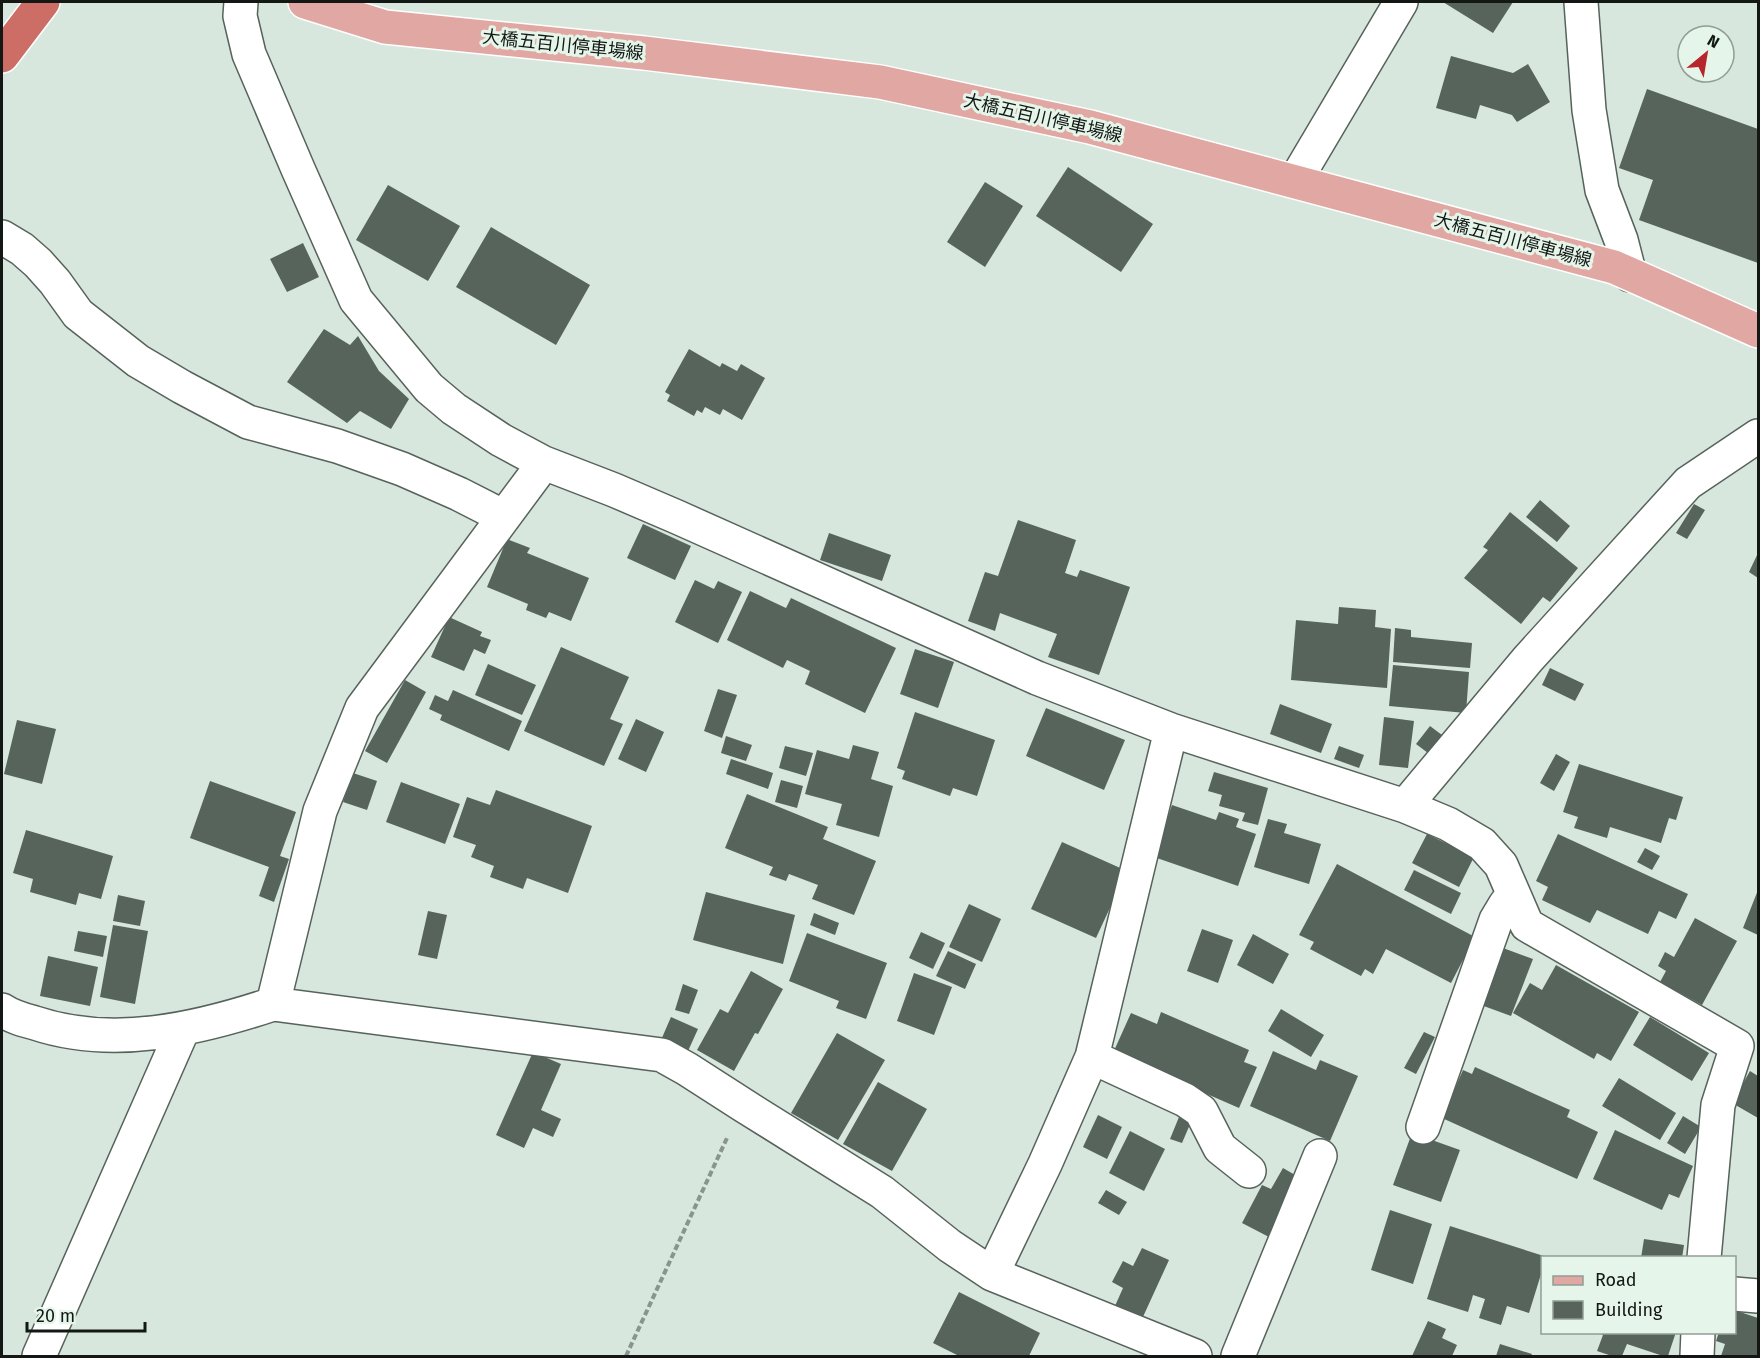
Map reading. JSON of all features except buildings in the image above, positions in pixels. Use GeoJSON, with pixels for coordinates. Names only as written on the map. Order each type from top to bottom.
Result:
{"type":"FeatureCollection","features":[{"type":"Feature","properties":{"kind":"highway"},"geometry":{"type":"LineString","coordinates":[[2,56],[43,2]]}},
{"type":"Feature","properties":{"kind":"main road","name":"大橋五百川停車場線"},"geometry":{"type":"LineString","coordinates":[[305,2],[385,27],[644,53],[880,82],[1090,127],[1614,267],[1758,331]]}},
{"type":"Feature","properties":{"kind":"street"},"geometry":{"type":"LineString","coordinates":[[241,2],[240,16],[249,54],[356,300],[429,388],[454,409],[501,440],[544,463],[667,513],[1037,678],[1171,730],[1405,806],[1448,824],[1482,844],[1501,865],[1527,925],[1748,1051],[1718,1105],[1704,1256]]}},
{"type":"Feature","properties":{"kind":"street"},"geometry":{"type":"LineString","coordinates":[[1295,181],[1401,2]]}},
{"type":"Feature","properties":{"kind":"street"},"geometry":{"type":"LineString","coordinates":[[1581,2],[1589,110],[1602,190],[1621,240],[1630,275]]}},
{"type":"Feature","properties":{"kind":"street"},"geometry":{"type":"LineString","coordinates":[[2,237],[22,249],[38,263],[78,314],[138,361],[182,387],[248,422],[337,446],[402,469],[504,517]]}},
{"type":"Feature","properties":{"kind":"street"},"geometry":{"type":"LineString","coordinates":[[1405,806],[1528,659],[1688,483],[1758,436]]}},
{"type":"Feature","properties":{"kind":"street"},"geometry":{"type":"LineString","coordinates":[[273,1004],[320,811],[362,708],[544,463]]}},
{"type":"Feature","properties":{"kind":"street"},"geometry":{"type":"LineString","coordinates":[[992,1274],[1045,1164],[1092,1057],[1171,730]]}},
{"type":"Feature","properties":{"kind":"street"},"geometry":{"type":"LineString","coordinates":[[1423,1127],[1496,920],[1513,894]]}},
{"type":"Feature","properties":{"kind":"street"},"geometry":{"type":"LineString","coordinates":[[2,1010],[49,1028],[87,1035],[133,1035],[183,1029],[235,1017],[273,1004],[662,1055],[882,1192],[951,1246],[992,1274],[1195,1356]]}},
{"type":"Feature","properties":{"kind":"street"},"geometry":{"type":"LineString","coordinates":[[39,1356],[183,1029]]}},
{"type":"Feature","properties":{"kind":"street"},"geometry":{"type":"LineString","coordinates":[[1092,1057],[1185,1101],[1201,1111],[1220,1148],[1249,1171]]}},
{"type":"Feature","properties":{"kind":"street"},"geometry":{"type":"LineString","coordinates":[[1238,1356],[1320,1156]]}},
{"type":"Feature","properties":{"kind":"street"},"geometry":{"type":"LineString","coordinates":[[1736,1294],[1758,1296]]}},
{"type":"Feature","properties":{"kind":"street"},"geometry":{"type":"LineString","coordinates":[[1696,1356],[1698,1334]]}},
{"type":"Feature","properties":{"kind":"path"},"geometry":{"type":"LineString","coordinates":[[626,1356],[742,1105]]}}]}
